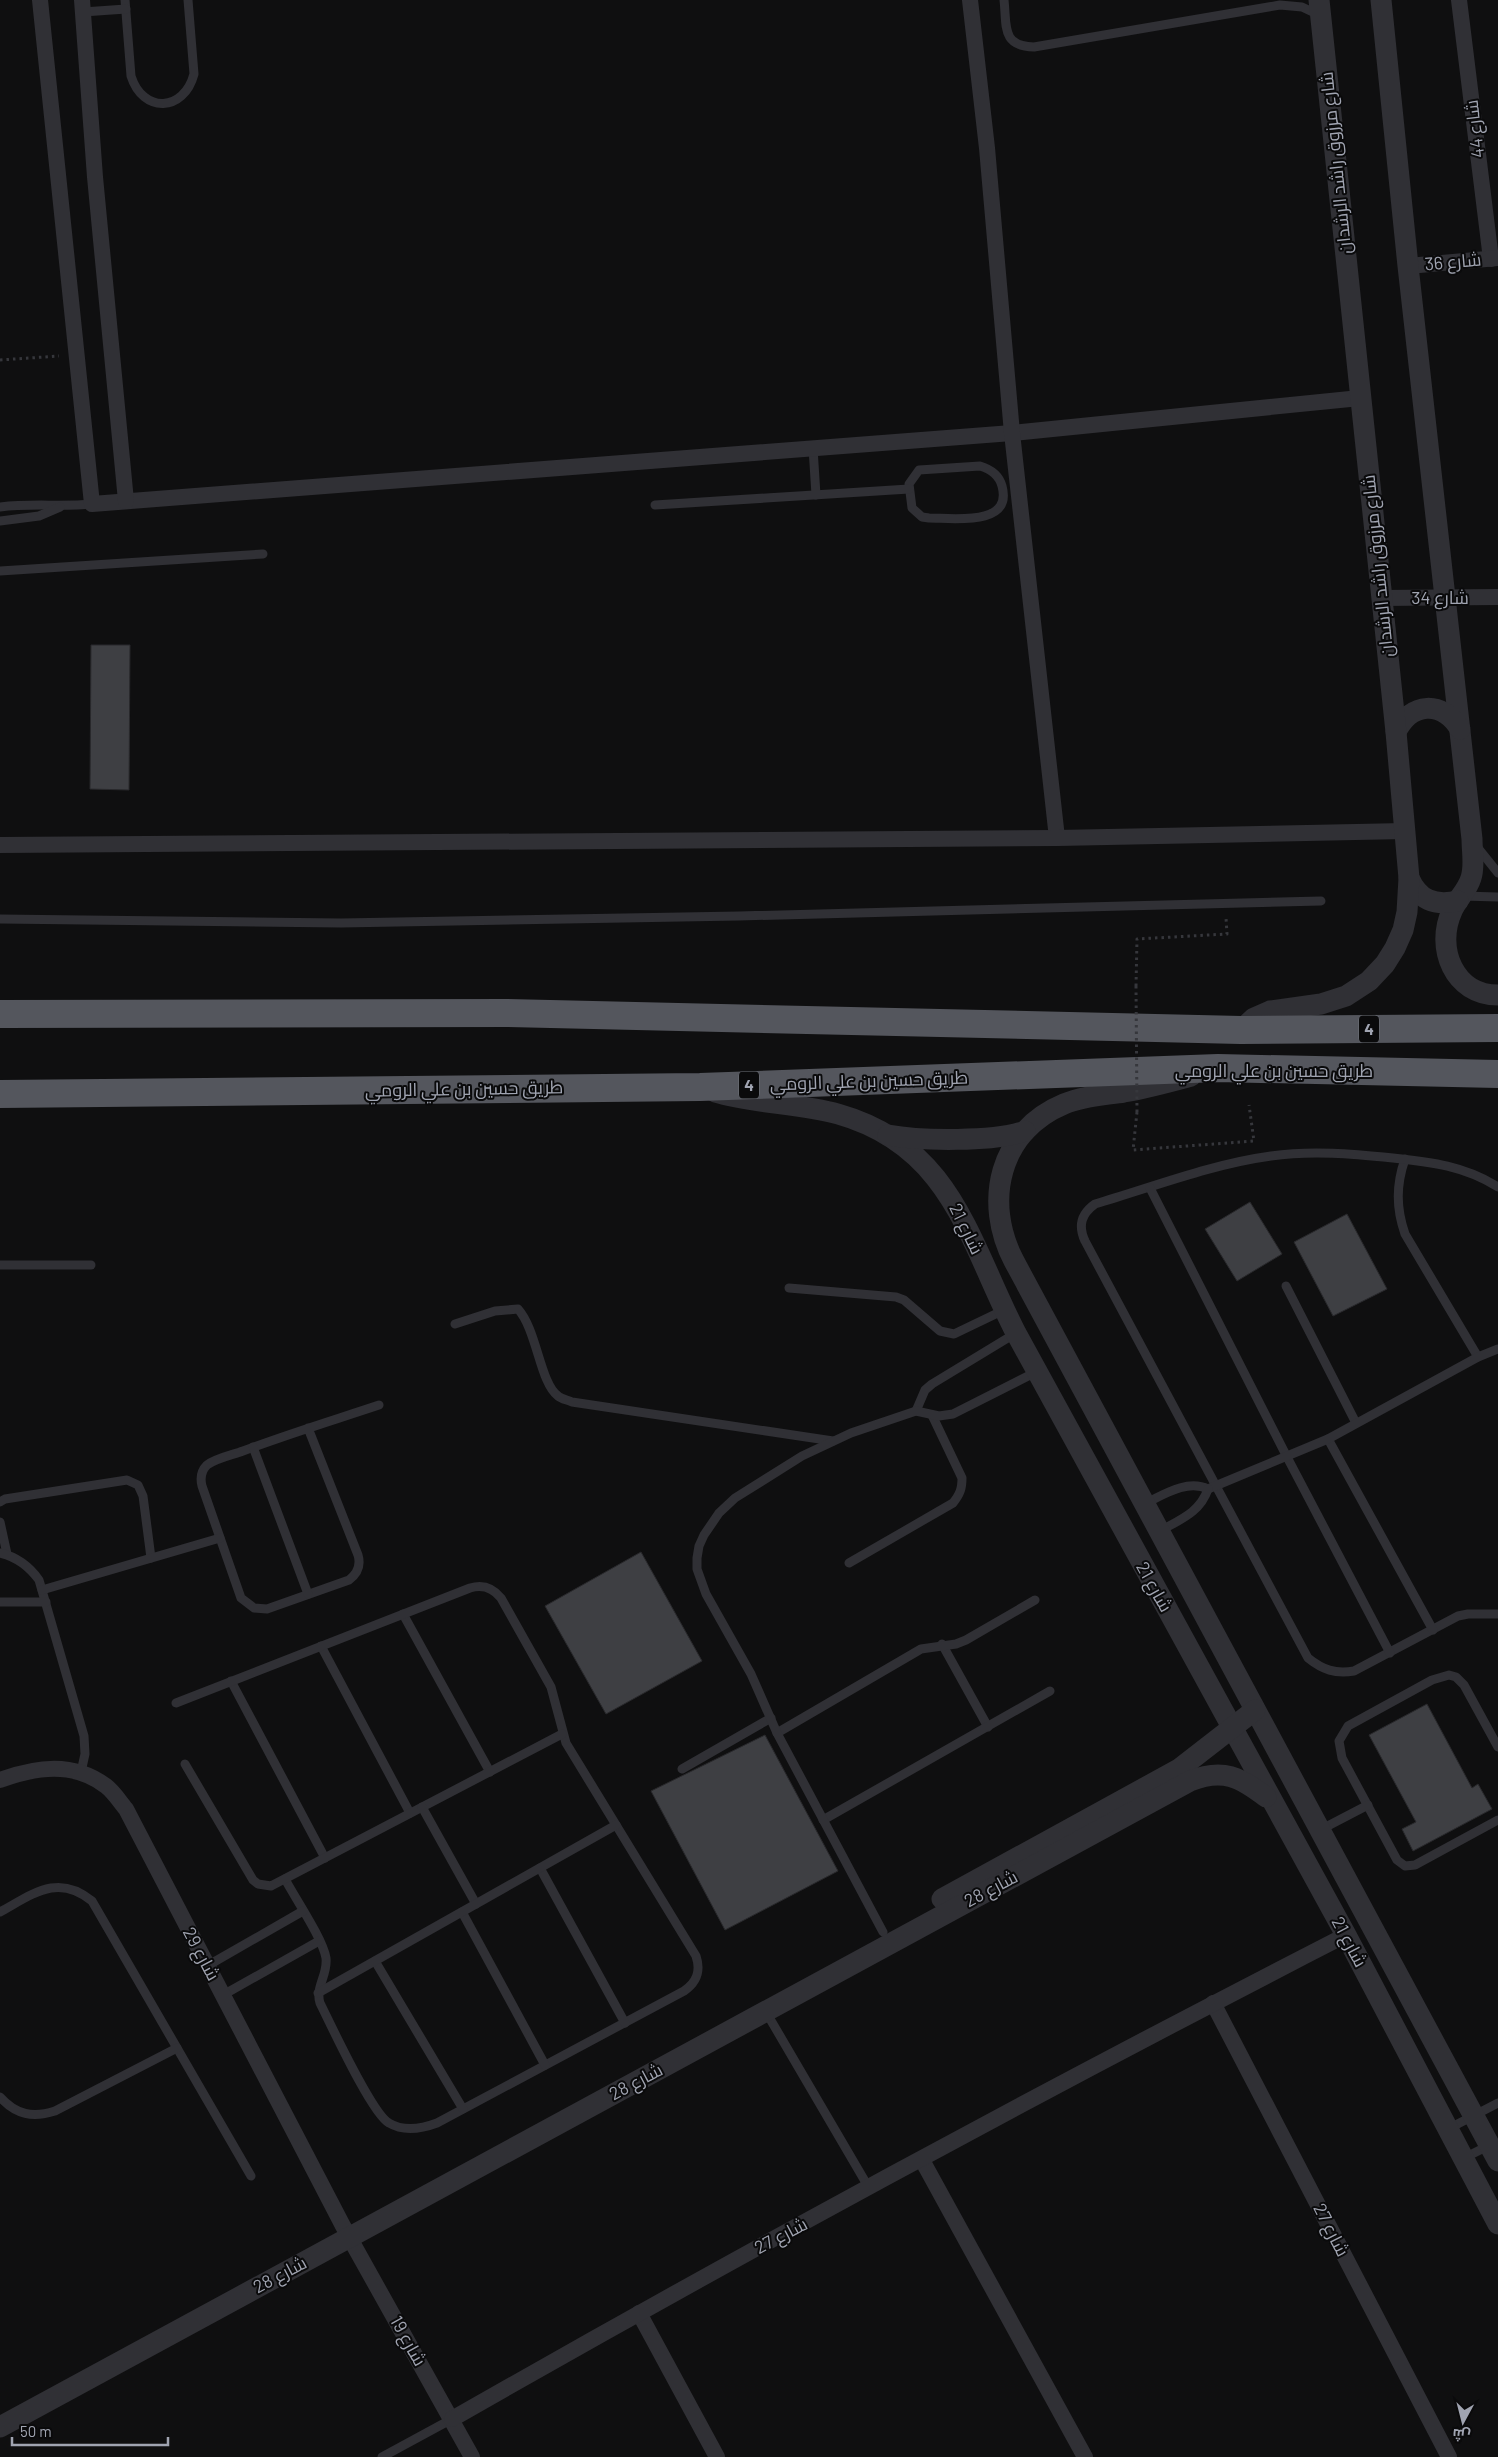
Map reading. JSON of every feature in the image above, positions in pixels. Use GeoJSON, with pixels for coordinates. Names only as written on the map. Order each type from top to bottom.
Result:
{"type":"FeatureCollection","features":[{"type":"Feature","properties":{"kind":"highway","name":"4"},"geometry":{"type":"LineString","coordinates":[[0,1014],[507,1013],[1241,1030],[1498,1028]]}},
{"type":"Feature","properties":{"kind":"highway","name":"طريق حسين بن علي الرومي"},"geometry":{"type":"LineString","coordinates":[[0,1094],[700,1087],[1218,1068],[1498,1074]]}},
{"type":"Feature","properties":{"kind":"street"},"geometry":{"type":"LineString","coordinates":[[40,0],[92,504],[1012,433],[1360,398]]}},
{"type":"Feature","properties":{"kind":"street"},"geometry":{"type":"LineString","coordinates":[[970,0],[988,148],[1012,433],[1057,838]]}},
{"type":"Feature","properties":{"kind":"street"},"geometry":{"type":"LineString","coordinates":[[1381,0],[1408,266],[1472,839],[1472,876],[1452,911],[1445,942],[1448,960],[1457,976],[1471,988],[1488,995],[1498,995]]}},
{"type":"Feature","properties":{"kind":"street","name":"شارع 44"},"geometry":{"type":"LineString","coordinates":[[1459,0],[1494,258]]}},
{"type":"Feature","properties":{"kind":"street"},"geometry":{"type":"LineString","coordinates":[[82,6],[95,177],[126,501]]}},
{"type":"Feature","properties":{"kind":"street","name":"شارع مرزوق راشد الرشدان"},"geometry":{"type":"LineString","coordinates":[[1241,1030],[1254,1018],[1270,1011],[1322,1004],[1346,996],[1369,981],[1385,964],[1403,930],[1407,912],[1409,878],[1396,732],[1320,8]]}},
{"type":"Feature","properties":{"kind":"street","name":"شارع 36"},"geometry":{"type":"LineString","coordinates":[[1408,266],[1494,258]]}},
{"type":"Feature","properties":{"kind":"street","name":"شارع 34"},"geometry":{"type":"LineString","coordinates":[[1381,598],[1498,597]]}},
{"type":"Feature","properties":{"kind":"street"},"geometry":{"type":"LineString","coordinates":[[1396,732],[1408,715],[1417,710],[1427,708],[1447,713],[1460,729]]}},
{"type":"Feature","properties":{"kind":"street"},"geometry":{"type":"LineString","coordinates":[[0,845],[1057,838],[1405,832]]}},
{"type":"Feature","properties":{"kind":"street"},"geometry":{"type":"LineString","coordinates":[[1409,878],[1422,897],[1432,902],[1443,904],[1460,899]]}},
{"type":"Feature","properties":{"kind":"street","name":"شارع 21"},"geometry":{"type":"LineString","coordinates":[[1218,1068],[1170,1082],[1065,1103],[1051,1110],[1025,1131],[1008,1159],[999,1189],[998,1204],[1002,1234],[1014,1261],[1158,1532],[1474,2115],[1495,2149]]}},
{"type":"Feature","properties":{"kind":"street","name":"شارع 21"},"geometry":{"type":"LineString","coordinates":[[700,1087],[746,1100],[838,1114],[862,1123],[885,1134],[919,1160],[942,1185],[969,1230],[1004,1310],[1036,1372],[1346,1935],[1498,2224]]}},
{"type":"Feature","properties":{"kind":"street"},"geometry":{"type":"LineString","coordinates":[[885,1134],[907,1138],[990,1138],[1025,1131]]}},
{"type":"Feature","properties":{"kind":"street"},"geometry":{"type":"LineString","coordinates":[[988,1276],[988,1270],[996,1260],[1002,1258],[1014,1261]]}},
{"type":"Feature","properties":{"kind":"street","name":"شارع 28"},"geometry":{"type":"LineString","coordinates":[[0,2426],[883,1932],[1179,1769],[1255,1710]]}},
{"type":"Feature","properties":{"kind":"street","name":"شارع 29"},"geometry":{"type":"LineString","coordinates":[[0,1780],[22,1772],[51,1767],[81,1772],[107,1786],[126,1810],[346,2232]]}},
{"type":"Feature","properties":{"kind":"street","name":"شارع 28"},"geometry":{"type":"LineString","coordinates":[[0,2412],[766,2012],[1196,1779],[1213,1774],[1236,1777],[1247,1782],[1273,1802]]}},
{"type":"Feature","properties":{"kind":"street","name":"شارع 27"},"geometry":{"type":"LineString","coordinates":[[452,2420],[639,2313],[869,2188],[1213,2003],[1346,1935]]}},
{"type":"Feature","properties":{"kind":"street","name":"شارع 27"},"geometry":{"type":"LineString","coordinates":[[1213,2003],[1449,2457]]}},
{"type":"Feature","properties":{"kind":"street"},"geometry":{"type":"LineString","coordinates":[[922,2160],[1085,2457]]}},
{"type":"Feature","properties":{"kind":"street","name":"شارع 19"},"geometry":{"type":"LineString","coordinates":[[346,2232],[472,2457]]}},
{"type":"Feature","properties":{"kind":"street"},"geometry":{"type":"LineString","coordinates":[[639,2313],[718,2457]]}},
{"type":"Feature","properties":{"kind":"lane"},"geometry":{"type":"LineString","coordinates":[[82,6],[125,5],[131,76],[134,87],[142,96],[152,102],[163,104],[175,101],[185,95],[191,85],[194,74],[188,0]]}},
{"type":"Feature","properties":{"kind":"lane"},"geometry":{"type":"LineString","coordinates":[[1004,0],[1007,33],[1013,43],[1022,47],[1034,47],[1280,5],[1320,8]]}},
{"type":"Feature","properties":{"kind":"lane"},"geometry":{"type":"LineString","coordinates":[[813,448],[816,495]]}},
{"type":"Feature","properties":{"kind":"lane"},"geometry":{"type":"LineString","coordinates":[[980,466],[987,468],[999,479],[1003,495],[998,509],[986,517],[922,518],[912,508],[909,490],[914,474],[924,469],[980,466]]}},
{"type":"Feature","properties":{"kind":"lane"},"geometry":{"type":"LineString","coordinates":[[655,505],[909,490]]}},
{"type":"Feature","properties":{"kind":"lane"},"geometry":{"type":"LineString","coordinates":[[0,506],[26,504],[60,507],[92,504]]}},
{"type":"Feature","properties":{"kind":"lane"},"geometry":{"type":"LineString","coordinates":[[0,521],[39,516],[60,507]]}},
{"type":"Feature","properties":{"kind":"lane"},"geometry":{"type":"LineString","coordinates":[[0,572],[263,554]]}},
{"type":"Feature","properties":{"kind":"lane"},"geometry":{"type":"LineString","coordinates":[[1472,839],[1498,873]]}},
{"type":"Feature","properties":{"kind":"lane"},"geometry":{"type":"LineString","coordinates":[[1460,899],[1498,897]]}},
{"type":"Feature","properties":{"kind":"lane"},"geometry":{"type":"LineString","coordinates":[[0,919],[341,923],[730,916],[1321,900]]}},
{"type":"Feature","properties":{"kind":"lane"},"geometry":{"type":"LineString","coordinates":[[1498,1187],[1470,1171],[1455,1166],[1406,1159],[1338,1153],[1273,1155],[1241,1161],[1095,1204],[1083,1216],[1082,1234],[1213,1488],[1308,1658],[1323,1669],[1341,1673],[1354,1671],[1458,1616],[1498,1614]]}},
{"type":"Feature","properties":{"kind":"lane"},"geometry":{"type":"LineString","coordinates":[[1406,1159],[1401,1171],[1397,1197],[1400,1222],[1405,1234],[1478,1357]]}},
{"type":"Feature","properties":{"kind":"lane"},"geometry":{"type":"LineString","coordinates":[[1150,1188],[1287,1457],[1390,1653]]}},
{"type":"Feature","properties":{"kind":"lane"},"geometry":{"type":"LineString","coordinates":[[0,1265],[91,1265]]}},
{"type":"Feature","properties":{"kind":"lane"},"geometry":{"type":"LineString","coordinates":[[1286,1286],[1356,1423]]}},
{"type":"Feature","properties":{"kind":"lane"},"geometry":{"type":"LineString","coordinates":[[789,1288],[896,1297],[904,1300],[940,1332],[954,1334],[1004,1310]]}},
{"type":"Feature","properties":{"kind":"lane"},"geometry":{"type":"LineString","coordinates":[[455,1324],[495,1311],[518,1309],[526,1318],[550,1385],[558,1396],[572,1402],[833,1441]]}},
{"type":"Feature","properties":{"kind":"lane"},"geometry":{"type":"LineString","coordinates":[[916,1411],[925,1390],[932,1384],[1016,1334]]}},
{"type":"Feature","properties":{"kind":"lane"},"geometry":{"type":"LineString","coordinates":[[1158,1532],[1192,1514],[1213,1488],[1328,1439],[1478,1357],[1498,1349]]}},
{"type":"Feature","properties":{"kind":"lane"},"geometry":{"type":"LineString","coordinates":[[883,1932],[777,1732],[751,1674],[706,1594],[697,1569],[699,1546],[710,1525],[735,1498],[802,1456],[879,1422],[916,1411],[932,1415],[953,1414],[1036,1372]]}},
{"type":"Feature","properties":{"kind":"lane"},"geometry":{"type":"LineString","coordinates":[[308,1428],[359,1560],[357,1572],[349,1580],[267,1609],[254,1608],[248,1606],[241,1598],[202,1486],[201,1474],[212,1462],[308,1428],[379,1405]]}},
{"type":"Feature","properties":{"kind":"lane"},"geometry":{"type":"LineString","coordinates":[[849,1563],[953,1503],[960,1495],[962,1478],[932,1415]]}},
{"type":"Feature","properties":{"kind":"lane"},"geometry":{"type":"LineString","coordinates":[[1328,1439],[1433,1630]]}},
{"type":"Feature","properties":{"kind":"lane"},"geometry":{"type":"LineString","coordinates":[[253,1447],[308,1594]]}},
{"type":"Feature","properties":{"kind":"lane"},"geometry":{"type":"LineString","coordinates":[[0,1502],[5,1499],[127,1480],[138,1485],[141,1490],[151,1558]]}},
{"type":"Feature","properties":{"kind":"lane"},"geometry":{"type":"LineString","coordinates":[[1143,1504],[1181,1487],[1195,1485],[1213,1488]]}},
{"type":"Feature","properties":{"kind":"lane"},"geometry":{"type":"LineString","coordinates":[[0,1522],[3,1554],[17,1559],[34,1573],[46,1602],[84,1736],[85,1754],[81,1772]]}},
{"type":"Feature","properties":{"kind":"lane"},"geometry":{"type":"LineString","coordinates":[[42,1590],[220,1538]]}},
{"type":"Feature","properties":{"kind":"lane"},"geometry":{"type":"LineString","coordinates":[[176,1702],[476,1586],[490,1588],[496,1592],[551,1687],[557,1704],[562,1734],[696,1956],[699,1969],[697,1978],[684,1992],[437,2123],[416,2129],[396,2127],[383,2120],[378,2114],[320,2003],[318,1994],[326,1965],[323,1950],[285,1880]]}},
{"type":"Feature","properties":{"kind":"lane"},"geometry":{"type":"LineString","coordinates":[[777,1732],[921,1649],[942,1644],[956,1644],[966,1640],[1035,1600]]}},
{"type":"Feature","properties":{"kind":"lane"},"geometry":{"type":"LineString","coordinates":[[0,1602],[46,1602]]}},
{"type":"Feature","properties":{"kind":"lane"},"geometry":{"type":"LineString","coordinates":[[403,1614],[490,1772]]}},
{"type":"Feature","properties":{"kind":"lane"},"geometry":{"type":"LineString","coordinates":[[942,1644],[988,1727]]}},
{"type":"Feature","properties":{"kind":"lane"},"geometry":{"type":"LineString","coordinates":[[321,1646],[410,1814]]}},
{"type":"Feature","properties":{"kind":"lane"},"geometry":{"type":"LineString","coordinates":[[1498,1747],[1460,1680],[1449,1675],[1432,1680],[1348,1726],[1342,1733],[1339,1750],[1397,1860],[1405,1866],[1416,1865],[1498,1820]]}},
{"type":"Feature","properties":{"kind":"lane"},"geometry":{"type":"LineString","coordinates":[[231,1681],[325,1858]]}},
{"type":"Feature","properties":{"kind":"lane"},"geometry":{"type":"LineString","coordinates":[[823,1820],[1050,1691]]}},
{"type":"Feature","properties":{"kind":"lane"},"geometry":{"type":"LineString","coordinates":[[682,1769],[771,1718]]}},
{"type":"Feature","properties":{"kind":"lane"},"geometry":{"type":"LineString","coordinates":[[185,1764],[253,1880],[258,1884],[271,1886],[562,1734]]}},
{"type":"Feature","properties":{"kind":"lane"},"geometry":{"type":"LineString","coordinates":[[1320,1830],[1368,1805]]}},
{"type":"Feature","properties":{"kind":"lane"},"geometry":{"type":"LineString","coordinates":[[422,1807],[476,1904]]}},
{"type":"Feature","properties":{"kind":"lane"},"geometry":{"type":"LineString","coordinates":[[318,1994],[616,1825]]}},
{"type":"Feature","properties":{"kind":"lane"},"geometry":{"type":"LineString","coordinates":[[540,1868],[624,2023]]}},
{"type":"Feature","properties":{"kind":"lane"},"geometry":{"type":"LineString","coordinates":[[0,1912],[46,1888],[66,1887],[84,1895],[98,1910],[251,2176]]}},
{"type":"Feature","properties":{"kind":"lane"},"geometry":{"type":"LineString","coordinates":[[207,1966],[302,1911]]}},
{"type":"Feature","properties":{"kind":"lane"},"geometry":{"type":"LineString","coordinates":[[462,1912],[545,2065]]}},
{"type":"Feature","properties":{"kind":"lane"},"geometry":{"type":"LineString","coordinates":[[223,1995],[319,1941]]}},
{"type":"Feature","properties":{"kind":"lane"},"geometry":{"type":"LineString","coordinates":[[375,1961],[463,2109]]}},
{"type":"Feature","properties":{"kind":"lane"},"geometry":{"type":"LineString","coordinates":[[766,2012],[869,2188]]}},
{"type":"Feature","properties":{"kind":"lane"},"geometry":{"type":"LineString","coordinates":[[0,2097],[18,2112],[30,2115],[43,2115],[177,2048]]}},
{"type":"Feature","properties":{"kind":"lane"},"geometry":{"type":"LineString","coordinates":[[1448,2129],[1498,2103]]}},
{"type":"Feature","properties":{"kind":"lane"},"geometry":{"type":"LineString","coordinates":[[1464,2158],[1495,2149]]}},
{"type":"Feature","properties":{"kind":"lane"},"geometry":{"type":"LineString","coordinates":[[382,2457],[452,2420]]}},
{"type":"Feature","properties":{"kind":"path"},"geometry":{"type":"LineString","coordinates":[[0,360],[77,355]]}},
{"type":"Feature","properties":{"kind":"path"},"geometry":{"type":"LineString","coordinates":[[1227,934],[1137,939],[1137,1112],[1133,1150],[1254,1141],[1249,1105]]}},
{"type":"Feature","properties":{"kind":"building"},"geometry":{"type":"Polygon","coordinates":[[[91,645],[130,645],[129,790],[90,789],[91,645]]]}},
{"type":"Feature","properties":{"kind":"building"},"geometry":{"type":"Polygon","coordinates":[[[1250,1202],[1282,1254],[1237,1281],[1205,1229],[1250,1202]]]}},
{"type":"Feature","properties":{"kind":"building"},"geometry":{"type":"Polygon","coordinates":[[[1347,1214],[1387,1289],[1333,1316],[1294,1242],[1347,1214]]]}},
{"type":"Feature","properties":{"kind":"building"},"geometry":{"type":"Polygon","coordinates":[[[641,1552],[702,1661],[606,1714],[545,1606],[641,1552]]]}},
{"type":"Feature","properties":{"kind":"building"},"geometry":{"type":"Polygon","coordinates":[[[1427,1704],[1472,1788],[1478,1784],[1492,1809],[1413,1851],[1402,1829],[1416,1822],[1369,1735],[1427,1704]]]}},
{"type":"Feature","properties":{"kind":"building"},"geometry":{"type":"Polygon","coordinates":[[[765,1735],[838,1871],[725,1930],[651,1791],[765,1735]]]}}]}
